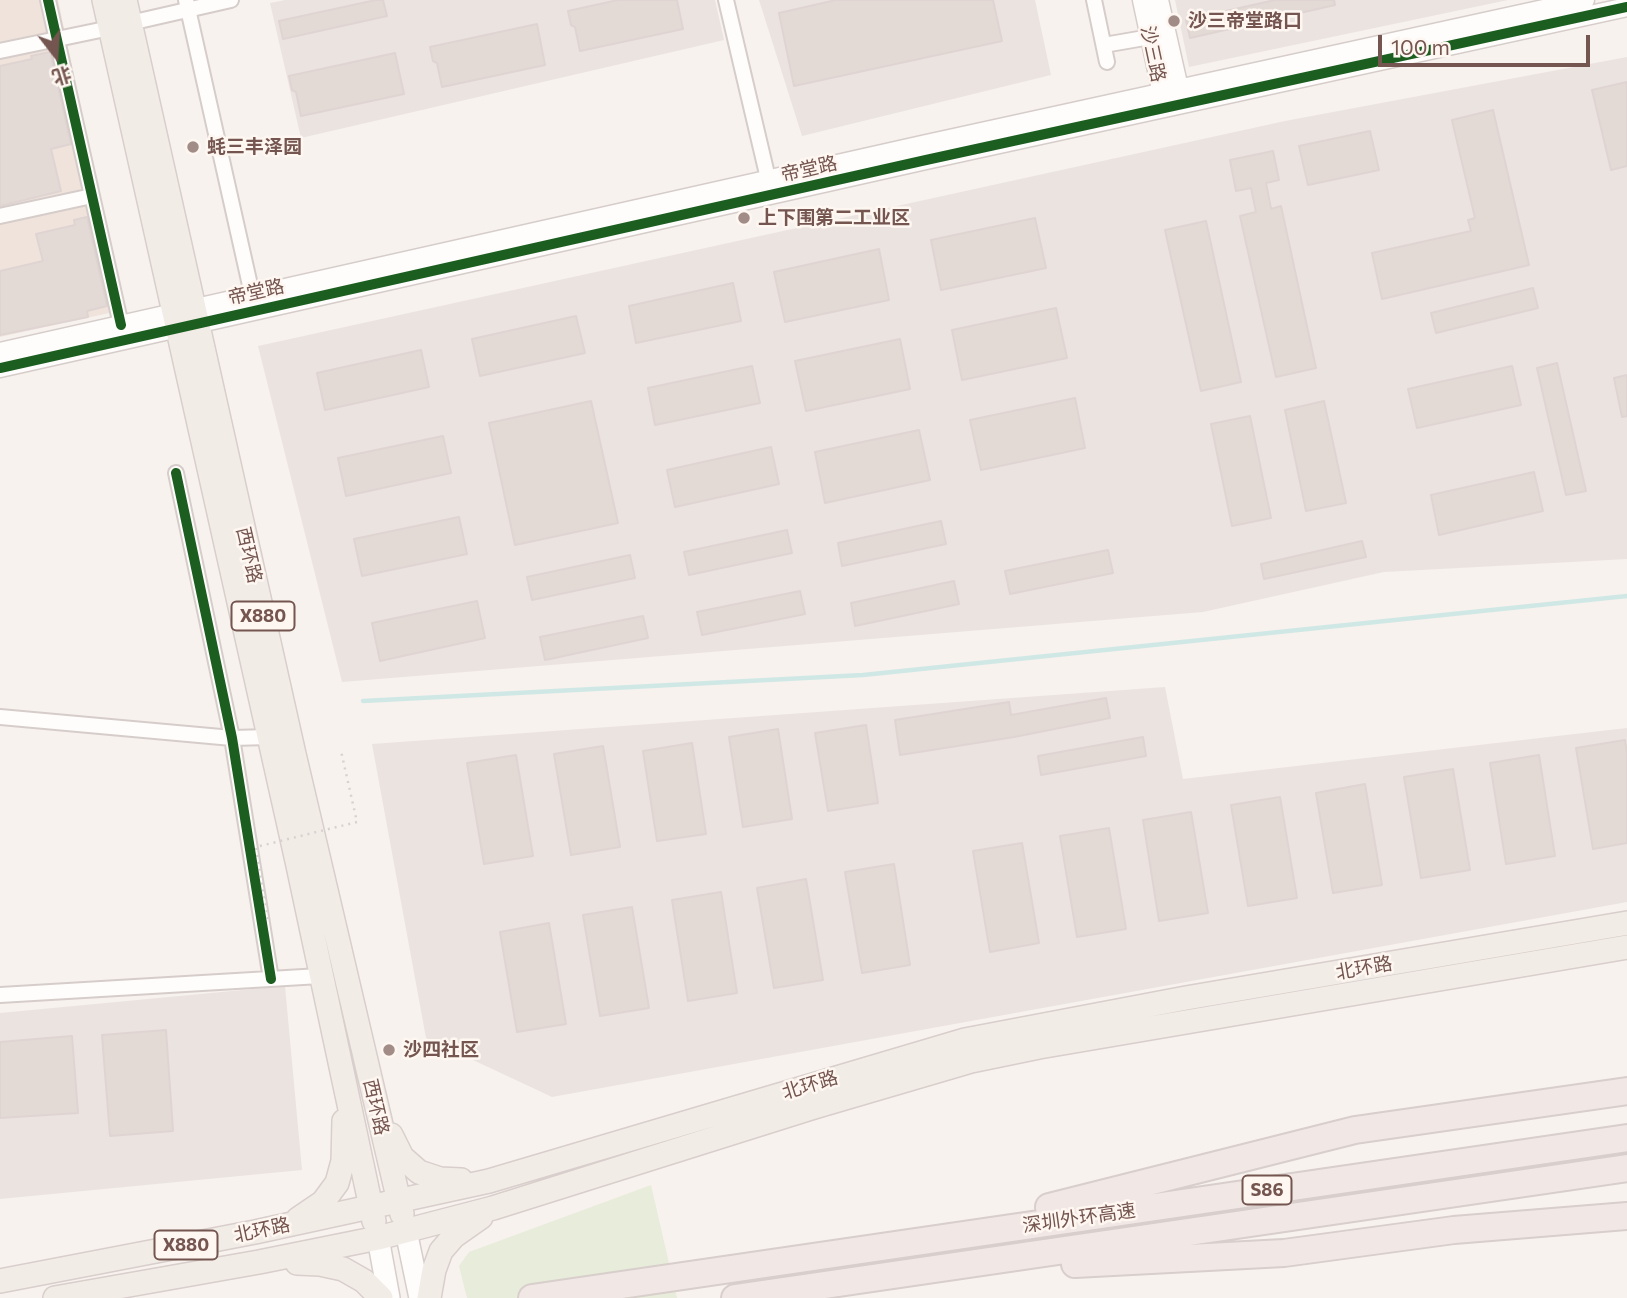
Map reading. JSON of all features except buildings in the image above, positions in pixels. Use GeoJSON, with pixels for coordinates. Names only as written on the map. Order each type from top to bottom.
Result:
{"type":"FeatureCollection","features":[{"type":"Feature","properties":{"kind":"highway"},"geometry":{"type":"LineString","coordinates":[[1550,1101],[1603,1089],[1627,1079]]}},
{"type":"Feature","properties":{"kind":"highway"},"geometry":{"type":"LineString","coordinates":[[908,1243],[1355,1130],[1627,1091]]}},
{"type":"Feature","properties":{"kind":"highway","name":"深圳外环高速"},"geometry":{"type":"LineString","coordinates":[[531,1298],[1627,1138]]}},
{"type":"Feature","properties":{"kind":"highway","name":"深圳外环高速"},"geometry":{"type":"LineString","coordinates":[[735,1298],[1627,1168]]}},
{"type":"Feature","properties":{"kind":"highway"},"geometry":{"type":"LineString","coordinates":[[912,1272],[1284,1253],[1454,1230],[1627,1216]]}},
{"type":"Feature","properties":{"kind":"main road","name":"西环路"},"geometry":{"type":"LineString","coordinates":[[104,0],[120,25],[185,318],[406,1231]]}},
{"type":"Feature","properties":{"kind":"main road","name":"西环路"},"geometry":{"type":"LineString","coordinates":[[120,25],[125,0]]}},
{"type":"Feature","properties":{"kind":"main road","name":"西环路"},"geometry":{"type":"LineString","coordinates":[[185,318],[269,737],[378,1238]]}},
{"type":"Feature","properties":{"kind":"main road","name":"北环路"},"geometry":{"type":"LineString","coordinates":[[0,1281],[286,1225],[489,1181],[965,1040],[1200,995],[1627,923]]}},
{"type":"Feature","properties":{"kind":"main road","name":"北环路"},"geometry":{"type":"LineString","coordinates":[[54,1298],[259,1262],[406,1231],[493,1208],[814,1107],[971,1061],[1627,947]]}},
{"type":"Feature","properties":{"kind":"main road"},"geometry":{"type":"LineString","coordinates":[[286,1225],[323,1202],[337,1183],[343,1161],[345,1087]]}},
{"type":"Feature","properties":{"kind":"main road"},"geometry":{"type":"LineString","coordinates":[[376,1105],[402,1157],[418,1172],[440,1179],[489,1181]]}},
{"type":"Feature","properties":{"kind":"main road"},"geometry":{"type":"LineString","coordinates":[[429,1298],[433,1270],[442,1251],[454,1236],[493,1208]]}},
{"type":"Feature","properties":{"kind":"main road"},"geometry":{"type":"LineString","coordinates":[[406,1231],[420,1298]]}},
{"type":"Feature","properties":{"kind":"main road"},"geometry":{"type":"LineString","coordinates":[[378,1238],[389,1298]]}},
{"type":"Feature","properties":{"kind":"main road"},"geometry":{"type":"LineString","coordinates":[[259,1262],[332,1266],[364,1281],[382,1298]]}},
{"type":"Feature","properties":{"kind":"street"},"geometry":{"type":"LineString","coordinates":[[48,0],[121,325]]}},
{"type":"Feature","properties":{"kind":"street"},"geometry":{"type":"LineString","coordinates":[[0,51],[120,25],[187,5],[232,0]]}},
{"type":"Feature","properties":{"kind":"street"},"geometry":{"type":"LineString","coordinates":[[726,0],[771,188]]}},
{"type":"Feature","properties":{"kind":"street"},"geometry":{"type":"LineString","coordinates":[[1094,0],[1107,62]]}},
{"type":"Feature","properties":{"kind":"street","name":"沙三路"},"geometry":{"type":"LineString","coordinates":[[1142,0],[1150,37],[1172,98]]}},
{"type":"Feature","properties":{"kind":"street","name":"沙三路"},"geometry":{"type":"LineString","coordinates":[[1159,0],[1172,98]]}},
{"type":"Feature","properties":{"kind":"street","name":"帝堂路"},"geometry":{"type":"LineString","coordinates":[[0,368],[185,318],[1172,98],[1586,0]]}},
{"type":"Feature","properties":{"kind":"street"},"geometry":{"type":"LineString","coordinates":[[187,5],[254,303]]}},
{"type":"Feature","properties":{"kind":"street","name":"帝堂路"},"geometry":{"type":"LineString","coordinates":[[1172,98],[1627,7]]}},
{"type":"Feature","properties":{"kind":"street"},"geometry":{"type":"LineString","coordinates":[[1104,46],[1150,37]]}},
{"type":"Feature","properties":{"kind":"street"},"geometry":{"type":"LineString","coordinates":[[0,216],[92,196]]}},
{"type":"Feature","properties":{"kind":"street","name":"帝堂路"},"geometry":{"type":"LineString","coordinates":[[0,352],[121,325],[185,318]]}},
{"type":"Feature","properties":{"kind":"street"},"geometry":{"type":"LineString","coordinates":[[176,473],[232,738],[271,979]]}},
{"type":"Feature","properties":{"kind":"street"},"geometry":{"type":"LineString","coordinates":[[0,718],[232,738],[269,737]]}},
{"type":"Feature","properties":{"kind":"street"},"geometry":{"type":"LineString","coordinates":[[0,995],[320,976]]}},
{"type":"Feature","properties":{"kind":"path"},"geometry":{"type":"LineString","coordinates":[[268,919],[257,847],[357,822],[341,751]]}},
{"type":"Feature","properties":{"kind":"shaded area"},"geometry":{"type":"Polygon","coordinates":[[[0,0],[58,0],[123,310],[0,337],[0,0]]]}},
{"type":"Feature","properties":{"kind":"shaded area"},"geometry":{"type":"Polygon","coordinates":[[[285,0],[715,0],[724,40],[301,138],[270,3],[285,0]]]}},
{"type":"Feature","properties":{"kind":"shaded area"},"geometry":{"type":"Polygon","coordinates":[[[759,0],[1035,0],[1051,75],[802,136],[759,0]]]}},
{"type":"Feature","properties":{"kind":"shaded area"},"geometry":{"type":"Polygon","coordinates":[[[1175,0],[1508,0],[1189,67],[1175,0]]]}},
{"type":"Feature","properties":{"kind":"shaded area","name":"上下围第二工业区"},"geometry":{"type":"Polygon","coordinates":[[[1627,57],[1627,559],[1384,572],[1203,612],[342,682],[258,346],[1285,121],[1627,57]]]}},
{"type":"Feature","properties":{"kind":"shaded area"},"geometry":{"type":"Polygon","coordinates":[[[1165,687],[1183,779],[1627,728],[1627,902],[552,1097],[426,1038],[372,744],[1165,687]]]}},
{"type":"Feature","properties":{"kind":"shaded area"},"geometry":{"type":"Polygon","coordinates":[[[285,986],[302,1170],[0,1199],[0,1013],[285,986]]]}},
{"type":"Feature","properties":{"kind":"green space"},"geometry":{"type":"Polygon","coordinates":[[[651,1185],[677,1298],[467,1298],[459,1266],[469,1252],[651,1185]]]}},
{"type":"Feature","properties":{"kind":"waterway"},"geometry":{"type":"LineString","coordinates":[[363,701],[863,675],[1627,596]]}},
{"type":"Feature","properties":{"kind":"cycle path"},"geometry":{"type":"LineString","coordinates":[[48,0],[121,325]]}},
{"type":"Feature","properties":{"kind":"cycle path"},"geometry":{"type":"LineString","coordinates":[[0,368],[926,160],[1627,7]]}},
{"type":"Feature","properties":{"kind":"cycle path"},"geometry":{"type":"LineString","coordinates":[[176,473],[232,738],[271,979]]}},
{"type":"Feature","properties":{"kind":"place","name":"沙三帝堂路口"},"geometry":{"type":"Point","coordinates":[1174,21]}},
{"type":"Feature","properties":{"kind":"place","name":"蚝三丰泽园"},"geometry":{"type":"Point","coordinates":[193,147]}},
{"type":"Feature","properties":{"kind":"place","name":"上下围第二工业区"},"geometry":{"type":"Point","coordinates":[744,218]}},
{"type":"Feature","properties":{"kind":"place","name":"沙四社区"},"geometry":{"type":"Point","coordinates":[389,1050]}}]}
